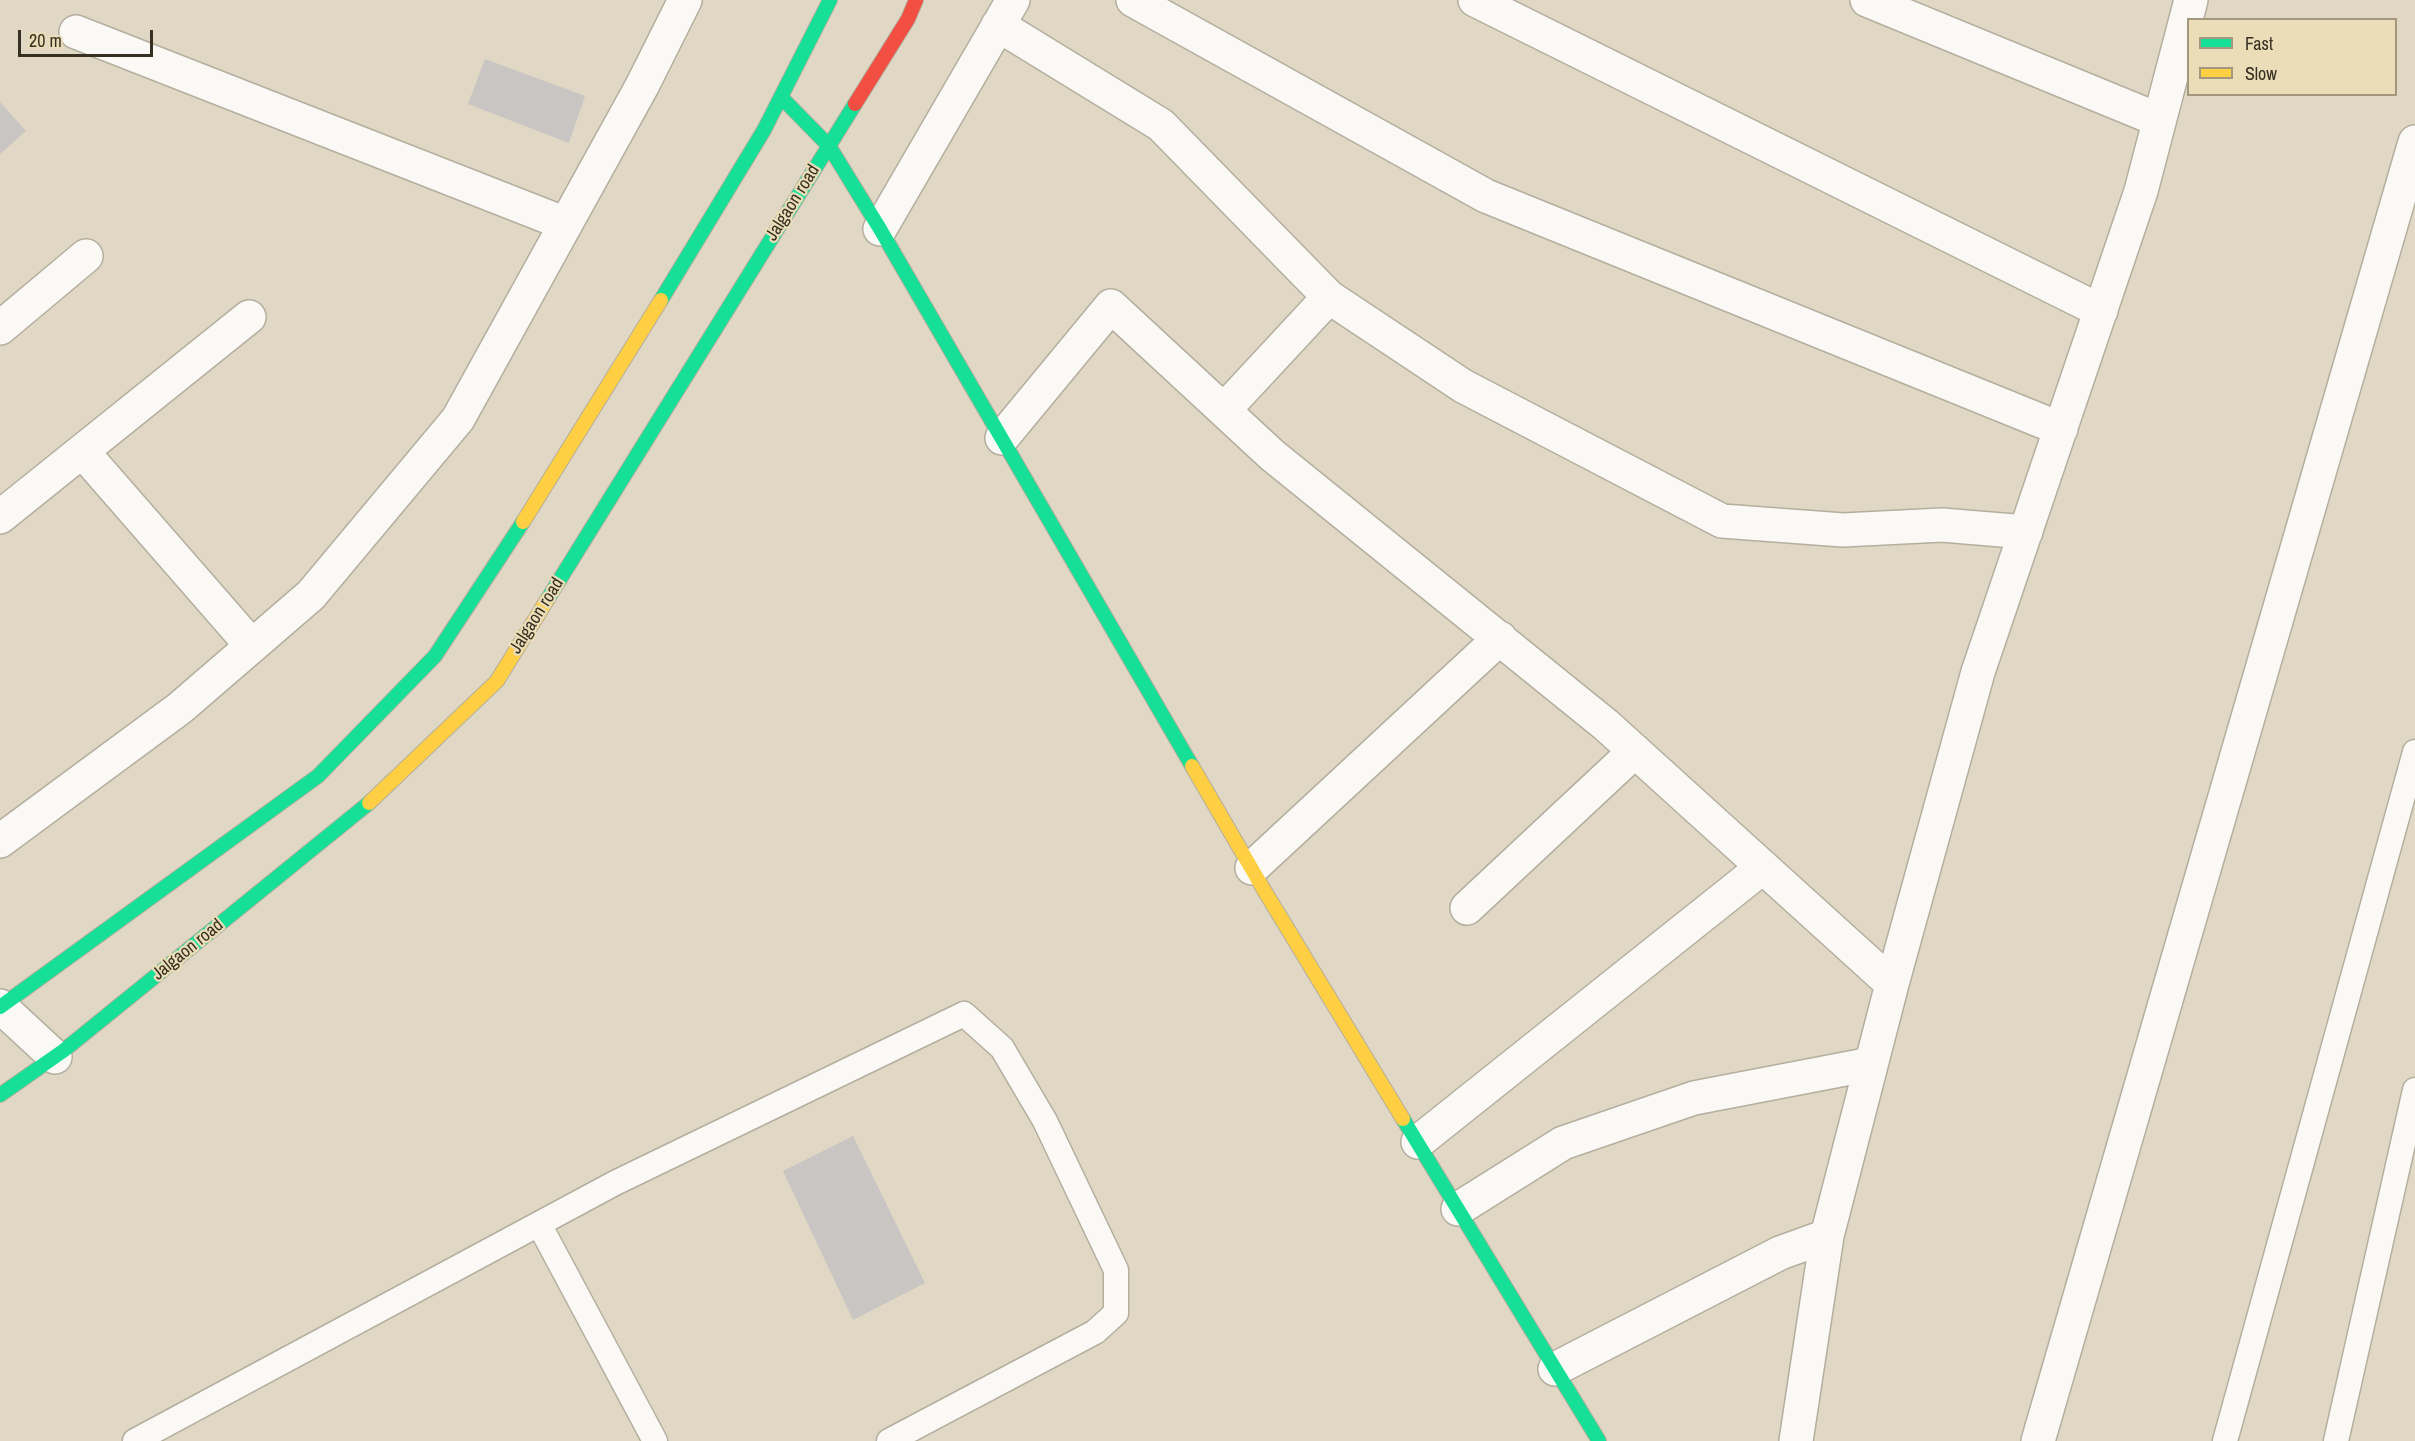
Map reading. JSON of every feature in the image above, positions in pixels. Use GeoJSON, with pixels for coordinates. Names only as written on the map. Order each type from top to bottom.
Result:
{"type":"FeatureCollection","features":[{"type":"Feature","properties":{"kind":"main road"},"geometry":{"type":"LineString","coordinates":[[0,1007],[318,776],[435,656],[547,486],[764,130],[831,0]]}},
{"type":"Feature","properties":{"kind":"main road","name":"Jalgaon road"},"geometry":{"type":"LineString","coordinates":[[0,1095],[54,1057],[370,802],[497,681],[908,19],[916,0]]}},
{"type":"Feature","properties":{"kind":"main road"},"geometry":{"type":"LineString","coordinates":[[781,97],[829,146],[880,229],[1252,868],[1599,1441]]}},
{"type":"Feature","properties":{"kind":"street"},"geometry":{"type":"LineString","coordinates":[[0,841],[180,708],[311,595],[458,419],[642,86],[686,0]]}},
{"type":"Feature","properties":{"kind":"street"},"geometry":{"type":"LineString","coordinates":[[1133,0],[1486,196],[2061,429]]}},
{"type":"Feature","properties":{"kind":"street"},"geometry":{"type":"LineString","coordinates":[[1475,0],[2101,311]]}},
{"type":"Feature","properties":{"kind":"street"},"geometry":{"type":"LineString","coordinates":[[1867,0],[2159,120]]}},
{"type":"Feature","properties":{"kind":"street"},"geometry":{"type":"LineString","coordinates":[[1796,1441],[1827,1236],[1892,984],[1978,672],[2141,190],[2191,0]]}},
{"type":"Feature","properties":{"kind":"street"},"geometry":{"type":"LineString","coordinates":[[880,229],[1005,13],[1161,125],[1329,297],[1463,386],[1722,521],[1843,530],[1942,525],[2026,532]]}},
{"type":"Feature","properties":{"kind":"street"},"geometry":{"type":"LineString","coordinates":[[76,32],[566,224]]}},
{"type":"Feature","properties":{"kind":"street"},"geometry":{"type":"LineString","coordinates":[[2038,1441],[2415,142]]}},
{"type":"Feature","properties":{"kind":"street"},"geometry":{"type":"LineString","coordinates":[[0,328],[86,255]]}},
{"type":"Feature","properties":{"kind":"street"},"geometry":{"type":"LineString","coordinates":[[1224,410],[1329,297]]}},
{"type":"Feature","properties":{"kind":"street"},"geometry":{"type":"LineString","coordinates":[[1002,438],[1111,306],[1272,455],[1606,724],[1892,984]]}},
{"type":"Feature","properties":{"kind":"street"},"geometry":{"type":"LineString","coordinates":[[0,517],[249,317]]}},
{"type":"Feature","properties":{"kind":"street"},"geometry":{"type":"LineString","coordinates":[[82,451],[252,645]]}},
{"type":"Feature","properties":{"kind":"street"},"geometry":{"type":"LineString","coordinates":[[1252,868],[1500,638]]}},
{"type":"Feature","properties":{"kind":"street"},"geometry":{"type":"LineString","coordinates":[[1467,908],[1635,751]]}},
{"type":"Feature","properties":{"kind":"street"},"geometry":{"type":"LineString","coordinates":[[1418,1142],[1763,867]]}},
{"type":"Feature","properties":{"kind":"street"},"geometry":{"type":"LineString","coordinates":[[0,1007],[54,1057]]}},
{"type":"Feature","properties":{"kind":"street"},"geometry":{"type":"LineString","coordinates":[[1458,1209],[1563,1143],[1694,1098],[1871,1064]]}},
{"type":"Feature","properties":{"kind":"street"},"geometry":{"type":"LineString","coordinates":[[1555,1369],[1780,1253],[1827,1236]]}},
{"type":"Feature","properties":{"kind":"lane"},"geometry":{"type":"LineString","coordinates":[[2225,1441],[2415,752]]}},
{"type":"Feature","properties":{"kind":"lane"},"geometry":{"type":"LineString","coordinates":[[135,1441],[615,1183],[964,1014],[1002,1048],[1045,1121],[1116,1270],[1116,1312],[1095,1332],[889,1441]]}},
{"type":"Feature","properties":{"kind":"lane"},"geometry":{"type":"LineString","coordinates":[[2336,1441],[2415,1090]]}},
{"type":"Feature","properties":{"kind":"lane"},"geometry":{"type":"LineString","coordinates":[[539,1224],[655,1441]]}},
{"type":"Feature","properties":{"kind":"building"},"geometry":{"type":"Polygon","coordinates":[[[485,59],[585,96],[569,143],[468,104],[485,59]]]}},
{"type":"Feature","properties":{"kind":"building"},"geometry":{"type":"Polygon","coordinates":[[[0,102],[26,131],[0,154],[0,102]]]}},
{"type":"Feature","properties":{"kind":"building"},"geometry":{"type":"Polygon","coordinates":[[[853,1136],[925,1283],[853,1320],[783,1171],[853,1136]]]}},
{"type":"Feature","properties":{"kind":"traffic: fast"},"geometry":{"type":"LineString","coordinates":[[661,300],[764,130],[830,0]]}},
{"type":"Feature","properties":{"kind":"traffic: fast"},"geometry":{"type":"LineString","coordinates":[[781,97],[829,146],[880,229],[1192,766]]}},
{"type":"Feature","properties":{"kind":"traffic: fast"},"geometry":{"type":"LineString","coordinates":[[547,600],[855,104]]}},
{"type":"Feature","properties":{"kind":"traffic: fast"},"geometry":{"type":"LineString","coordinates":[[0,1007],[318,776],[435,656],[523,522]]}},
{"type":"Feature","properties":{"kind":"traffic: fast"},"geometry":{"type":"LineString","coordinates":[[0,1095],[63,1051],[369,803]]}},
{"type":"Feature","properties":{"kind":"traffic: fast"},"geometry":{"type":"LineString","coordinates":[[1403,1119],[1599,1441]]}},
{"type":"Feature","properties":{"kind":"traffic: slow"},"geometry":{"type":"LineString","coordinates":[[523,522],[661,300]]}},
{"type":"Feature","properties":{"kind":"traffic: slow"},"geometry":{"type":"LineString","coordinates":[[369,803],[497,681],[547,600]]}},
{"type":"Feature","properties":{"kind":"traffic: slow"},"geometry":{"type":"LineString","coordinates":[[1192,766],[1264,890],[1403,1119]]}},
{"type":"Feature","properties":{"kind":"traffic: jam"},"geometry":{"type":"LineString","coordinates":[[855,104],[908,19],[916,0]]}}]}
